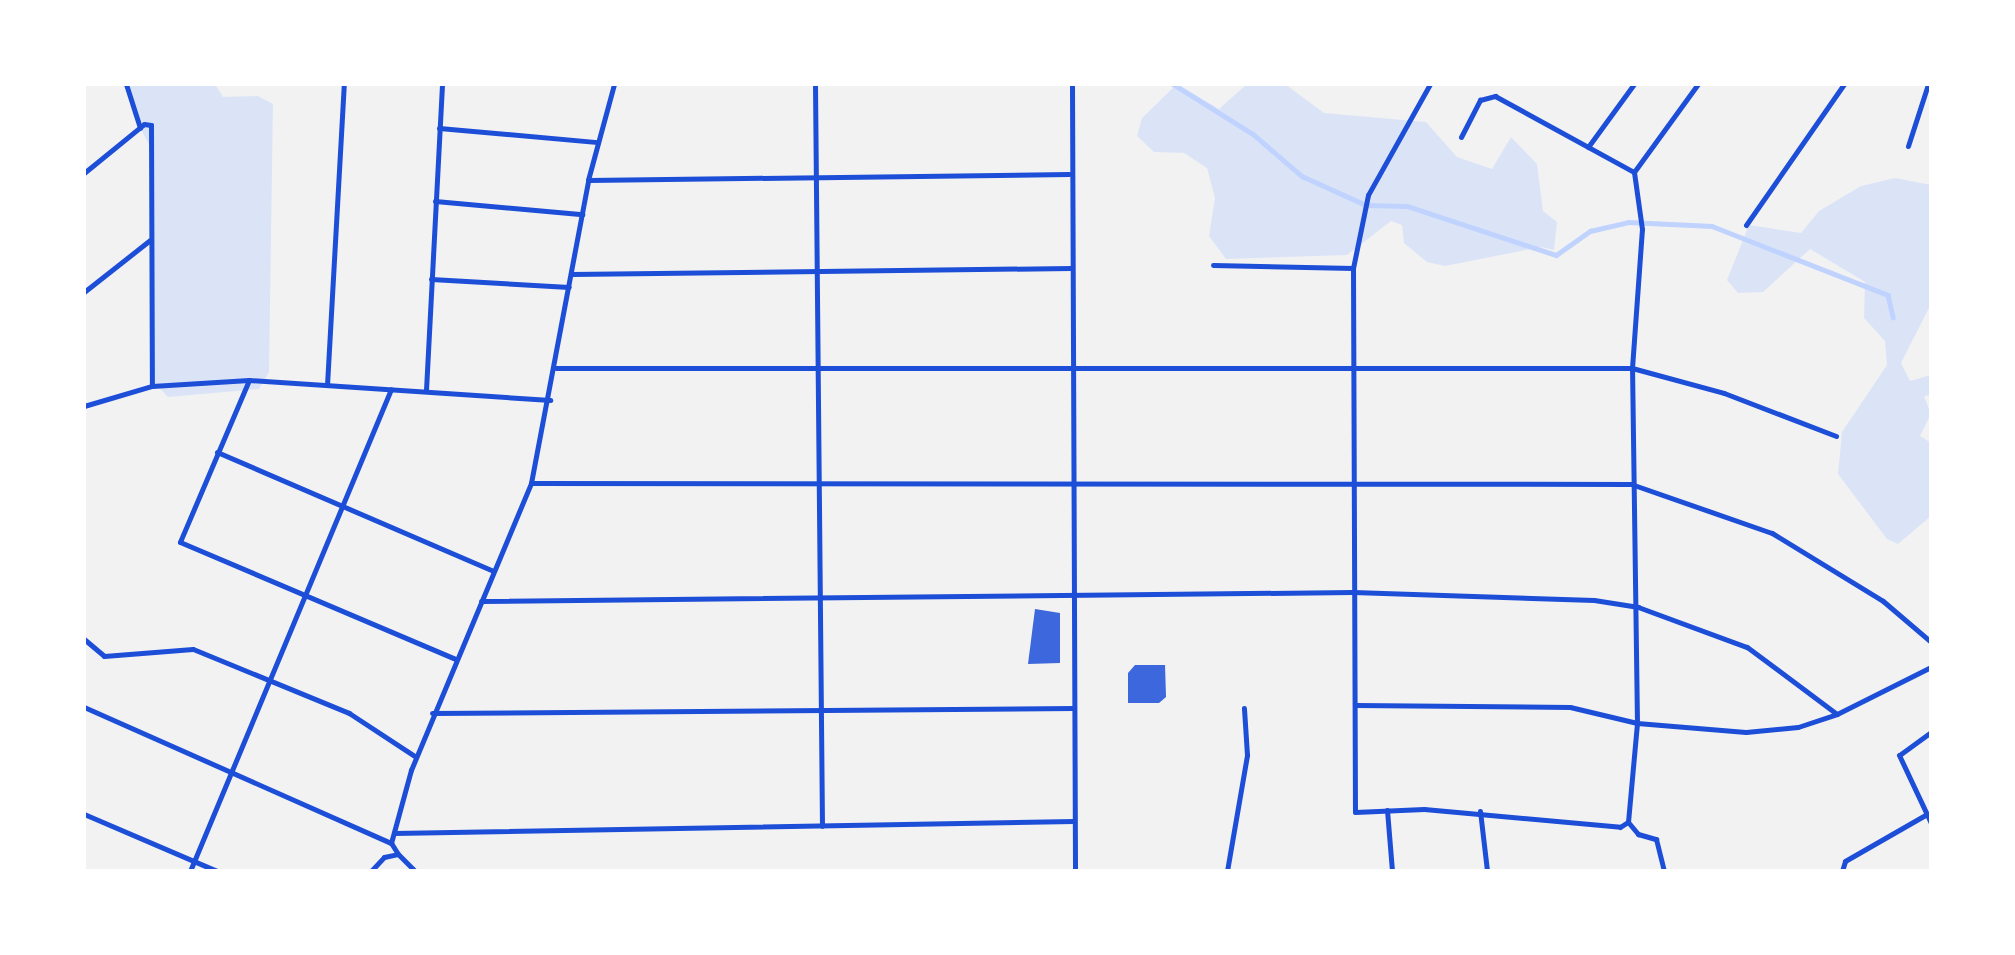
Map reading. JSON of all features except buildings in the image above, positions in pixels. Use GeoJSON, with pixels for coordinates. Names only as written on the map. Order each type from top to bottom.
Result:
{"type":"FeatureCollection","features":[{"type":"Feature","properties":{"kind":"street"},"geometry":{"type":"LineString","coordinates":[[126,84],[139,128]]}},
{"type":"Feature","properties":{"kind":"street"},"geometry":{"type":"LineString","coordinates":[[327,385],[344,84]]}},
{"type":"Feature","properties":{"kind":"street"},"geometry":{"type":"LineString","coordinates":[[426,390],[442,84]]}},
{"type":"Feature","properties":{"kind":"street"},"geometry":{"type":"LineString","coordinates":[[391,843],[432,713],[531,483],[550,400],[588,180],[614,84]]}},
{"type":"Feature","properties":{"kind":"street"},"geometry":{"type":"LineString","coordinates":[[815,84],[822,826]]}},
{"type":"Feature","properties":{"kind":"street"},"geometry":{"type":"LineString","coordinates":[[1072,84],[1069,174],[1074,365],[1075,871]]}},
{"type":"Feature","properties":{"kind":"street"},"geometry":{"type":"LineString","coordinates":[[1430,84],[1368,195],[1353,268],[1351,366],[1355,812],[1480,811],[1620,827],[1628,822]]}},
{"type":"Feature","properties":{"kind":"street"},"geometry":{"type":"LineString","coordinates":[[1588,147],[1634,84]]}},
{"type":"Feature","properties":{"kind":"street"},"geometry":{"type":"LineString","coordinates":[[1664,871],[1656,838],[1638,834],[1628,822],[1637,723],[1638,607],[1631,484],[1632,368],[1642,229],[1634,172],[1698,84]]}},
{"type":"Feature","properties":{"kind":"street"},"geometry":{"type":"LineString","coordinates":[[1746,225],[1844,84]]}},
{"type":"Feature","properties":{"kind":"street"},"geometry":{"type":"LineString","coordinates":[[1908,146],[1928,84]]}},
{"type":"Feature","properties":{"kind":"street"},"geometry":{"type":"LineString","coordinates":[[1461,137],[1486,95],[1634,172]]}},
{"type":"Feature","properties":{"kind":"street"},"geometry":{"type":"LineString","coordinates":[[84,173],[148,122],[153,130],[150,240],[152,386]]}},
{"type":"Feature","properties":{"kind":"street"},"geometry":{"type":"LineString","coordinates":[[439,128],[597,142]]}},
{"type":"Feature","properties":{"kind":"street"},"geometry":{"type":"LineString","coordinates":[[588,180],[1069,174]]}},
{"type":"Feature","properties":{"kind":"street"},"geometry":{"type":"LineString","coordinates":[[435,201],[582,214]]}},
{"type":"Feature","properties":{"kind":"street"},"geometry":{"type":"LineString","coordinates":[[84,292],[150,240]]}},
{"type":"Feature","properties":{"kind":"street"},"geometry":{"type":"LineString","coordinates":[[1213,265],[1353,268]]}},
{"type":"Feature","properties":{"kind":"street"},"geometry":{"type":"LineString","coordinates":[[571,274],[817,276],[1071,268]]}},
{"type":"Feature","properties":{"kind":"street"},"geometry":{"type":"LineString","coordinates":[[431,279],[569,288]]}},
{"type":"Feature","properties":{"kind":"street"},"geometry":{"type":"LineString","coordinates":[[556,368],[1074,365],[1632,368],[1724,393],[1836,436]]}},
{"type":"Feature","properties":{"kind":"street"},"geometry":{"type":"LineString","coordinates":[[249,380],[180,542],[455,659]]}},
{"type":"Feature","properties":{"kind":"street"},"geometry":{"type":"LineString","coordinates":[[84,406],[152,386],[249,380],[550,400]]}},
{"type":"Feature","properties":{"kind":"street"},"geometry":{"type":"LineString","coordinates":[[190,871],[235,773],[348,505],[391,389]]}},
{"type":"Feature","properties":{"kind":"street"},"geometry":{"type":"LineString","coordinates":[[217,452],[348,505],[493,571]]}},
{"type":"Feature","properties":{"kind":"street"},"geometry":{"type":"LineString","coordinates":[[531,483],[1073,487],[1352,480],[1631,484],[1772,533],[1883,601],[1931,642]]}},
{"type":"Feature","properties":{"kind":"street"},"geometry":{"type":"LineString","coordinates":[[481,601],[1458,592],[1638,607],[1747,647],[1837,714]]}},
{"type":"Feature","properties":{"kind":"street"},"geometry":{"type":"LineString","coordinates":[[84,639],[104,656],[193,649],[349,713],[416,757]]}},
{"type":"Feature","properties":{"kind":"street"},"geometry":{"type":"LineString","coordinates":[[1354,705],[1507,703],[1570,707],[1637,723],[1746,732],[1837,714],[1931,667]]}},
{"type":"Feature","properties":{"kind":"street"},"geometry":{"type":"LineString","coordinates":[[84,707],[391,843],[415,871]]}},
{"type":"Feature","properties":{"kind":"street"},"geometry":{"type":"LineString","coordinates":[[432,713],[1074,708]]}},
{"type":"Feature","properties":{"kind":"street"},"geometry":{"type":"LineString","coordinates":[[1227,871],[1247,755],[1244,708]]}},
{"type":"Feature","properties":{"kind":"street"},"geometry":{"type":"LineString","coordinates":[[1931,732],[1899,755],[1931,823]]}},
{"type":"Feature","properties":{"kind":"street"},"geometry":{"type":"LineString","coordinates":[[1387,810],[1392,871]]}},
{"type":"Feature","properties":{"kind":"street"},"geometry":{"type":"LineString","coordinates":[[1480,811],[1487,871]]}},
{"type":"Feature","properties":{"kind":"street"},"geometry":{"type":"LineString","coordinates":[[84,814],[217,871]]}},
{"type":"Feature","properties":{"kind":"street"},"geometry":{"type":"LineString","coordinates":[[1842,871],[1845,861],[1927,814]]}},
{"type":"Feature","properties":{"kind":"street"},"geometry":{"type":"LineString","coordinates":[[394,833],[1074,821]]}},
{"type":"Feature","properties":{"kind":"street"},"geometry":{"type":"LineString","coordinates":[[371,871],[384,857],[398,854]]}},
{"type":"Feature","properties":{"kind":"shaded area"},"geometry":{"type":"Polygon","coordinates":[[[130,84],[215,84],[223,97],[258,96],[273,104],[269,372],[259,389],[168,397],[152,380],[151,148],[133,115],[130,84]]]}},
{"type":"Feature","properties":{"kind":"shaded area"},"geometry":{"type":"Polygon","coordinates":[[[1177,84],[1219,109],[1247,84],[1285,84],[1324,113],[1426,122],[1457,157],[1492,169],[1511,137],[1537,164],[1543,211],[1557,222],[1554,250],[1541,247],[1445,266],[1427,262],[1404,243],[1402,225],[1391,221],[1347,255],[1226,259],[1209,236],[1215,198],[1207,168],[1184,153],[1154,152],[1137,136],[1142,118],[1177,84]]]}},
{"type":"Feature","properties":{"kind":"shaded area"},"geometry":{"type":"Polygon","coordinates":[[[1895,178],[1931,185],[1929,308],[1901,363],[1910,381],[1931,375],[1931,395],[1924,396],[1931,414],[1920,436],[1931,443],[1931,516],[1898,544],[1887,539],[1838,474],[1842,432],[1887,365],[1885,341],[1864,318],[1865,282],[1810,249],[1763,292],[1738,293],[1727,280],[1749,225],[1801,233],[1819,211],[1861,186],[1895,178]]]}},
{"type":"Feature","properties":{"kind":"waterway"},"geometry":{"type":"LineString","coordinates":[[1173,84],[1253,134],[1302,176],[1366,205],[1407,206],[1556,255],[1590,231],[1628,222],[1712,226],[1888,295],[1893,317]]}}]}
